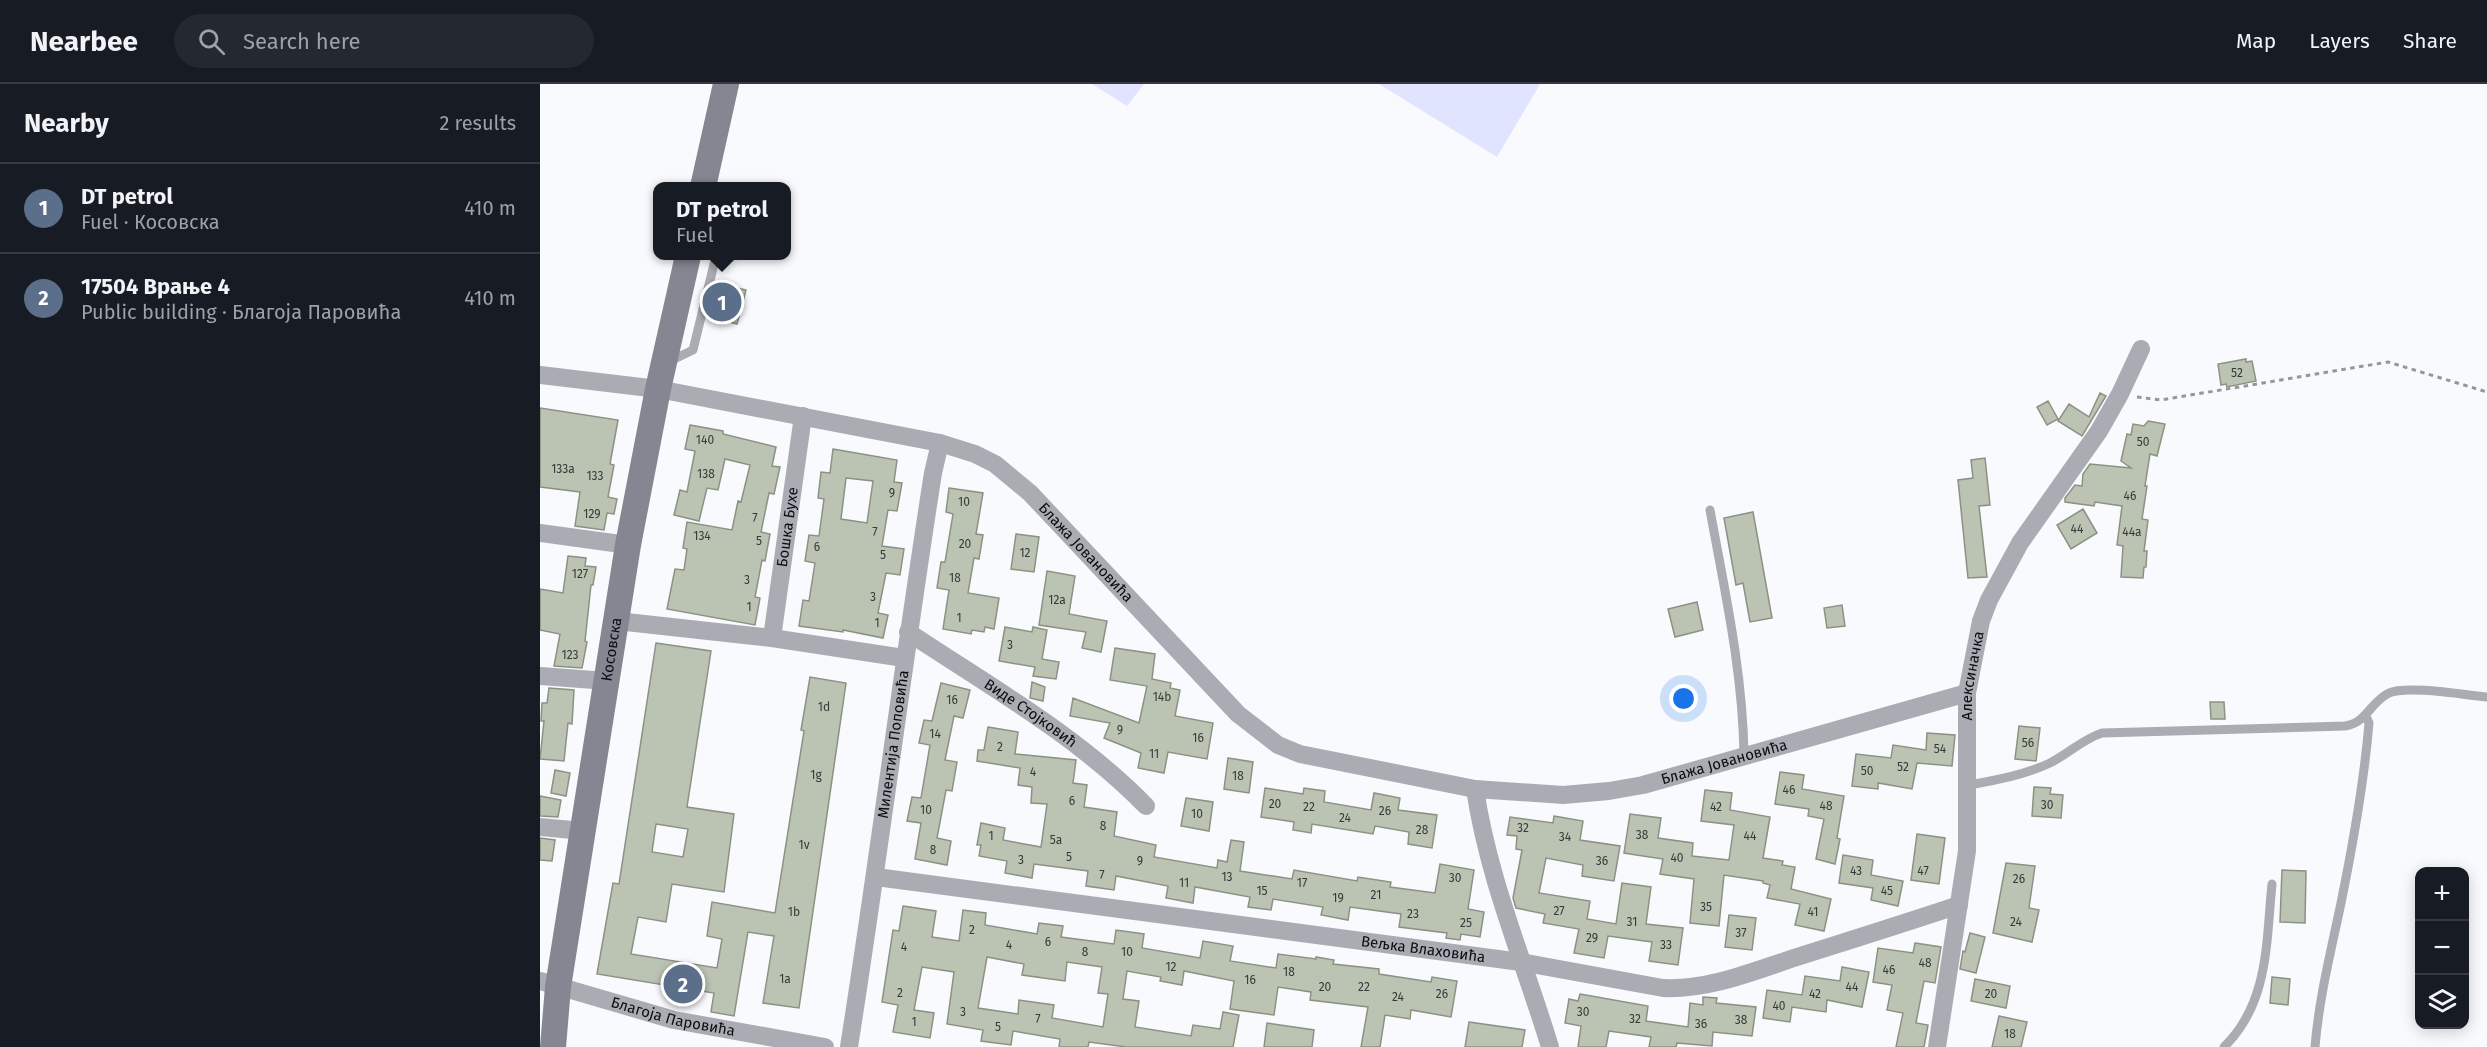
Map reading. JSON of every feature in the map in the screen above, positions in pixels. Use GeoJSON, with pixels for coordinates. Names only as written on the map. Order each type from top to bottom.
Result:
{"type":"FeatureCollection","features":[{"type":"Feature","properties":{"kind":"street"},"geometry":{"type":"LineString","coordinates":[[705,182],[726,84]]}},
{"type":"Feature","properties":{"kind":"street","name":"Косовска"},"geometry":{"type":"LineString","coordinates":[[553,1047],[549,984],[583,831],[628,545],[658,389],[687,260]]}},
{"type":"Feature","properties":{"kind":"street","name":"Алексиначка"},"geometry":{"type":"LineString","coordinates":[[1937,1047],[1967,851],[1969,785],[1967,693],[1980,621],[2004,570],[2046,504],[2099,431],[2120,394],[2141,349]]}},
{"type":"Feature","properties":{"kind":"street","name":"Блажа Јовановића"},"geometry":{"type":"LineString","coordinates":[[540,375],[658,389],[940,443],[975,454],[995,464],[1022,485],[1238,714],[1278,745],[1300,754],[1336,763],[1474,789],[1563,795],[1609,791],[1643,785],[1967,693]]}},
{"type":"Feature","properties":{"kind":"street","name":"Бошка Бухе"},"geometry":{"type":"LineString","coordinates":[[772,638],[803,416]]}},
{"type":"Feature","properties":{"kind":"street","name":"Милентија Поповића"},"geometry":{"type":"LineString","coordinates":[[849,1047],[876,877],[904,658],[933,473],[940,443]]}},
{"type":"Feature","properties":{"kind":"street"},"geometry":{"type":"LineString","coordinates":[[540,532],[628,545]]}},
{"type":"Feature","properties":{"kind":"street"},"geometry":{"type":"LineString","coordinates":[[617,621],[772,638],[904,658]]}},
{"type":"Feature","properties":{"kind":"street","name":"Виде Стојковић"},"geometry":{"type":"LineString","coordinates":[[908,632],[1056,731],[1117,776],[1146,806]]}},
{"type":"Feature","properties":{"kind":"street"},"geometry":{"type":"LineString","coordinates":[[540,676],[607,681]]}},
{"type":"Feature","properties":{"kind":"street"},"geometry":{"type":"LineString","coordinates":[[1474,789],[1486,847],[1550,1047]]}},
{"type":"Feature","properties":{"kind":"street"},"geometry":{"type":"LineString","coordinates":[[540,827],[583,831]]}},
{"type":"Feature","properties":{"kind":"street","name":"Вељка Влаховића"},"geometry":{"type":"LineString","coordinates":[[876,877],[1521,962],[1663,988],[1680,989],[1703,986],[1742,975],[1959,905]]}},
{"type":"Feature","properties":{"kind":"street","name":"Благоја Паровића"},"geometry":{"type":"LineString","coordinates":[[549,984],[674,1020],[825,1047]]}},
{"type":"Feature","properties":{"kind":"lane"},"geometry":{"type":"LineString","coordinates":[[664,363],[693,350],[715,260]]}},
{"type":"Feature","properties":{"kind":"lane"},"geometry":{"type":"LineString","coordinates":[[1710,510],[1734,638],[1743,714],[1744,756]]}},
{"type":"Feature","properties":{"kind":"lane"},"geometry":{"type":"LineString","coordinates":[[1969,785],[2030,771],[2052,762],[2092,736],[2103,733],[2346,726],[2366,716],[2377,701],[2389,693],[2407,690],[2487,697]]}},
{"type":"Feature","properties":{"kind":"lane"},"geometry":{"type":"LineString","coordinates":[[2315,1047],[2324,981],[2341,903],[2362,780],[2369,723],[2366,716]]}},
{"type":"Feature","properties":{"kind":"lane"},"geometry":{"type":"LineString","coordinates":[[2224,1047],[2246,1021],[2257,999],[2262,977],[2272,884]]}},
{"type":"Feature","properties":{"kind":"path"},"geometry":{"type":"LineString","coordinates":[[2120,394],[2161,400],[2388,362],[2487,392]]}},
{"type":"Feature","properties":{"kind":"shaded area"},"geometry":{"type":"Polygon","coordinates":[[[1092,84],[1144,84],[1127,106],[1092,84]]]}},
{"type":"Feature","properties":{"kind":"shaded area"},"geometry":{"type":"Polygon","coordinates":[[[1379,84],[1540,84],[1497,157],[1379,84]]]}},
{"type":"Feature","properties":{"kind":"building"},"geometry":{"type":"Polygon","coordinates":[[[721,284],[746,290],[737,324],[712,317],[721,284]]]}},
{"type":"Feature","properties":{"kind":"building"},"geometry":{"type":"Polygon","coordinates":[[[2246,359],[2246,362],[2252,361],[2256,381],[2227,387],[2226,384],[2221,385],[2218,364],[2246,359]]]}},
{"type":"Feature","properties":{"kind":"building"},"geometry":{"type":"Polygon","coordinates":[[[2100,393],[2106,396],[2082,436],[2058,421],[2069,404],[2089,417],[2100,393]]]}},
{"type":"Feature","properties":{"kind":"building"},"geometry":{"type":"Polygon","coordinates":[[[2048,401],[2058,419],[2047,425],[2037,407],[2048,401]]]}},
{"type":"Feature","properties":{"kind":"building"},"geometry":{"type":"Polygon","coordinates":[[[540,408],[618,420],[610,464],[614,465],[608,497],[617,499],[614,514],[607,513],[604,530],[575,526],[580,492],[540,487],[540,408]]]}},
{"type":"Feature","properties":{"kind":"building"},"geometry":{"type":"Polygon","coordinates":[[[2148,421],[2165,424],[2157,456],[2150,454],[2145,486],[2147,486],[2142,519],[2148,520],[2144,551],[2147,551],[2146,567],[2144,567],[2143,578],[2121,577],[2123,546],[2117,545],[2122,506],[2095,502],[2094,506],[2065,502],[2065,498],[2075,485],[2082,486],[2083,474],[2090,464],[2131,468],[2121,461],[2127,434],[2131,435],[2133,424],[2144,426],[2148,421]]]}},
{"type":"Feature","properties":{"kind":"building"},"geometry":{"type":"Polygon","coordinates":[[[690,425],[723,431],[723,434],[776,447],[772,466],[780,467],[774,494],[769,493],[761,532],[770,534],[755,597],[760,598],[755,625],[667,609],[675,569],[684,570],[687,549],[683,548],[687,522],[732,530],[738,501],[741,502],[750,465],[725,459],[718,490],[707,488],[699,521],[674,515],[680,490],[687,492],[695,451],[685,449],[690,425]]]}},
{"type":"Feature","properties":{"kind":"building"},"geometry":{"type":"Polygon","coordinates":[[[833,449],[897,460],[894,482],[902,483],[897,511],[888,510],[882,546],[904,549],[900,575],[886,573],[878,613],[888,615],[883,638],[843,630],[843,632],[799,626],[803,600],[809,601],[815,563],[805,561],[809,535],[819,536],[824,499],[818,498],[821,472],[830,473],[833,449]],[[846,478],[841,519],[867,523],[873,481],[846,478]]]}},
{"type":"Feature","properties":{"kind":"building"},"geometry":{"type":"Polygon","coordinates":[[[1985,458],[1990,505],[1979,506],[1987,577],[1968,578],[1958,480],[1973,478],[1971,460],[1985,458]]]}},
{"type":"Feature","properties":{"kind":"building"},"geometry":{"type":"Polygon","coordinates":[[[949,488],[983,493],[976,534],[983,535],[979,559],[974,558],[968,593],[999,598],[994,629],[985,627],[984,632],[972,630],[971,634],[943,629],[949,590],[937,588],[941,562],[945,562],[953,514],[946,512],[949,488]]]}},
{"type":"Feature","properties":{"kind":"building"},"geometry":{"type":"Polygon","coordinates":[[[2083,509],[2097,533],[2071,549],[2057,525],[2083,509]]]}},
{"type":"Feature","properties":{"kind":"building"},"geometry":{"type":"Polygon","coordinates":[[[1753,512],[1772,618],[1750,622],[1743,583],[1736,585],[1724,518],[1753,512]]]}},
{"type":"Feature","properties":{"kind":"building"},"geometry":{"type":"Polygon","coordinates":[[[1016,534],[1039,537],[1034,572],[1011,569],[1016,534]]]}},
{"type":"Feature","properties":{"kind":"building"},"geometry":{"type":"Polygon","coordinates":[[[568,556],[586,558],[585,566],[596,567],[593,585],[591,585],[585,641],[587,642],[582,668],[554,666],[560,634],[540,630],[540,589],[563,593],[568,556]]]}},
{"type":"Feature","properties":{"kind":"building"},"geometry":{"type":"Polygon","coordinates":[[[1047,571],[1075,576],[1069,614],[1107,621],[1101,652],[1082,648],[1086,632],[1039,625],[1047,571]]]}},
{"type":"Feature","properties":{"kind":"building"},"geometry":{"type":"Polygon","coordinates":[[[1697,602],[1703,630],[1675,637],[1668,609],[1697,602]]]}},
{"type":"Feature","properties":{"kind":"building"},"geometry":{"type":"Polygon","coordinates":[[[1842,605],[1845,626],[1827,628],[1824,608],[1842,605]]]}},
{"type":"Feature","properties":{"kind":"building"},"geometry":{"type":"Polygon","coordinates":[[[1005,627],[1032,632],[1033,627],[1047,630],[1042,659],[1059,662],[1056,679],[1033,676],[1035,667],[999,661],[1005,627]]]}},
{"type":"Feature","properties":{"kind":"building"},"geometry":{"type":"Polygon","coordinates":[[[656,643],[711,651],[687,807],[734,814],[724,892],[672,884],[666,922],[638,917],[631,954],[717,968],[722,939],[707,936],[712,902],[775,913],[804,731],[801,730],[810,677],[846,683],[799,1008],[763,1003],[774,936],[748,932],[734,1016],[711,1012],[714,993],[597,974],[613,883],[619,884],[656,643]],[[656,824],[652,852],[683,857],[688,829],[656,824]]]}},
{"type":"Feature","properties":{"kind":"building"},"geometry":{"type":"Polygon","coordinates":[[[1115,648],[1155,654],[1152,679],[1171,683],[1170,688],[1180,690],[1175,716],[1213,723],[1207,759],[1168,752],[1164,773],[1138,768],[1141,753],[1104,738],[1110,723],[1070,716],[1073,698],[1139,723],[1147,686],[1110,680],[1115,648]]]}},
{"type":"Feature","properties":{"kind":"building"},"geometry":{"type":"Polygon","coordinates":[[[1032,682],[1045,687],[1043,701],[1030,698],[1032,682]]]}},
{"type":"Feature","properties":{"kind":"building"},"geometry":{"type":"Polygon","coordinates":[[[941,683],[970,690],[963,718],[954,716],[945,760],[957,762],[952,791],[946,790],[937,838],[951,841],[947,865],[915,859],[921,823],[907,821],[912,797],[921,798],[930,745],[919,743],[924,720],[932,721],[941,683]]]}},
{"type":"Feature","properties":{"kind":"building"},"geometry":{"type":"Polygon","coordinates":[[[549,688],[574,690],[572,724],[568,723],[564,761],[540,759],[544,721],[541,721],[542,703],[547,703],[549,688]]]}},
{"type":"Feature","properties":{"kind":"building"},"geometry":{"type":"Polygon","coordinates":[[[2210,702],[2224,702],[2225,719],[2211,719],[2210,702]]]}},
{"type":"Feature","properties":{"kind":"building"},"geometry":{"type":"Polygon","coordinates":[[[2019,726],[2040,728],[2036,761],[2015,759],[2019,726]]]}},
{"type":"Feature","properties":{"kind":"building"},"geometry":{"type":"Polygon","coordinates":[[[988,727],[1018,732],[1015,754],[1076,760],[1073,783],[1087,785],[1084,807],[1117,812],[1114,836],[1156,845],[1154,857],[1217,868],[1218,860],[1227,862],[1231,840],[1244,842],[1240,871],[1292,879],[1294,870],[1357,881],[1358,877],[1391,882],[1390,887],[1435,893],[1440,864],[1474,870],[1468,909],[1484,912],[1480,937],[1461,934],[1460,940],[1446,938],[1447,933],[1399,927],[1401,914],[1350,907],[1348,920],[1321,915],[1323,907],[1273,899],[1271,910],[1248,907],[1250,897],[1195,887],[1193,903],[1166,898],[1168,886],[1116,876],[1114,890],[1086,886],[1088,871],[1034,864],[1032,878],[1005,873],[1007,861],[979,856],[981,845],[977,845],[981,823],[1005,828],[1003,840],[1041,847],[1047,804],[1031,803],[1032,787],[1018,785],[1020,768],[977,761],[978,750],[984,750],[988,727]]]}},
{"type":"Feature","properties":{"kind":"building"},"geometry":{"type":"Polygon","coordinates":[[[1927,733],[1955,735],[1952,766],[1917,763],[1912,789],[1878,783],[1878,789],[1852,786],[1856,754],[1891,758],[1893,745],[1926,750],[1927,733]]]}},
{"type":"Feature","properties":{"kind":"building"},"geometry":{"type":"Polygon","coordinates":[[[1228,758],[1253,762],[1249,793],[1224,789],[1228,758]]]}},
{"type":"Feature","properties":{"kind":"building"},"geometry":{"type":"Polygon","coordinates":[[[555,770],[570,773],[566,796],[551,793],[555,770]]]}},
{"type":"Feature","properties":{"kind":"building"},"geometry":{"type":"Polygon","coordinates":[[[1780,772],[1804,775],[1802,789],[1844,796],[1835,864],[1816,859],[1824,819],[1808,816],[1809,809],[1775,804],[1780,772]]]}},
{"type":"Feature","properties":{"kind":"building"},"geometry":{"type":"Polygon","coordinates":[[[2034,787],[2051,788],[2050,794],[2063,795],[2061,818],[2032,816],[2034,787]]]}},
{"type":"Feature","properties":{"kind":"building"},"geometry":{"type":"Polygon","coordinates":[[[1265,788],[1303,794],[1304,788],[1325,791],[1324,802],[1371,810],[1374,793],[1400,798],[1398,810],[1437,815],[1432,848],[1408,844],[1409,832],[1375,826],[1373,834],[1312,824],[1311,833],[1293,830],[1294,822],[1261,817],[1265,788]]]}},
{"type":"Feature","properties":{"kind":"building"},"geometry":{"type":"Polygon","coordinates":[[[1705,790],[1732,793],[1730,810],[1770,817],[1763,858],[1783,861],[1782,865],[1795,867],[1791,889],[1831,899],[1824,931],[1795,925],[1800,904],[1767,898],[1770,885],[1763,881],[1724,875],[1719,926],[1690,923],[1694,879],[1660,874],[1663,859],[1624,853],[1630,814],[1661,818],[1658,838],[1693,843],[1692,856],[1729,860],[1734,825],[1701,821],[1705,790]]]}},
{"type":"Feature","properties":{"kind":"building"},"geometry":{"type":"Polygon","coordinates":[[[540,796],[561,800],[558,817],[540,816],[540,796]]]}},
{"type":"Feature","properties":{"kind":"building"},"geometry":{"type":"Polygon","coordinates":[[[1186,798],[1213,802],[1209,831],[1181,826],[1186,798]]]}},
{"type":"Feature","properties":{"kind":"building"},"geometry":{"type":"Polygon","coordinates":[[[1554,816],[1583,821],[1580,840],[1620,846],[1614,881],[1582,876],[1583,865],[1546,858],[1539,893],[1590,901],[1587,919],[1616,924],[1622,883],[1651,887],[1646,924],[1683,928],[1678,965],[1649,961],[1652,942],[1608,936],[1604,958],[1574,953],[1579,929],[1543,923],[1545,914],[1516,908],[1513,898],[1522,850],[1516,849],[1517,836],[1507,835],[1510,817],[1553,823],[1554,816]]]}},
{"type":"Feature","properties":{"kind":"building"},"geometry":{"type":"Polygon","coordinates":[[[1917,834],[1945,838],[1939,884],[1911,880],[1917,834]]]}},
{"type":"Feature","properties":{"kind":"building"},"geometry":{"type":"Polygon","coordinates":[[[540,838],[555,840],[552,861],[540,860],[540,838]]]}},
{"type":"Feature","properties":{"kind":"building"},"geometry":{"type":"Polygon","coordinates":[[[1843,855],[1873,860],[1871,875],[1903,881],[1898,906],[1871,900],[1873,888],[1839,883],[1843,855]]]}},
{"type":"Feature","properties":{"kind":"building"},"geometry":{"type":"Polygon","coordinates":[[[2006,863],[2035,866],[2029,908],[2039,910],[2032,942],[1993,933],[2006,863]]]}},
{"type":"Feature","properties":{"kind":"building"},"geometry":{"type":"Polygon","coordinates":[[[2282,870],[2306,871],[2305,923],[2280,922],[2282,870]]]}},
{"type":"Feature","properties":{"kind":"building"},"geometry":{"type":"Polygon","coordinates":[[[903,906],[936,911],[932,937],[959,941],[963,910],[986,913],[985,925],[1037,934],[1039,923],[1063,926],[1061,937],[1114,944],[1116,930],[1144,934],[1142,948],[1200,958],[1203,941],[1233,946],[1230,961],[1276,968],[1278,954],[1316,959],[1316,957],[1334,960],[1333,964],[1379,969],[1379,974],[1431,982],[1432,977],[1457,981],[1451,1017],[1411,1010],[1410,1019],[1385,1015],[1380,1047],[1361,1047],[1368,1007],[1310,1000],[1311,992],[1278,987],[1274,1015],[1230,1009],[1234,981],[1184,971],[1182,985],[1160,981],[1161,977],[1127,971],[1123,999],[1139,1001],[1135,1027],[1191,1036],[1193,1025],[1220,1029],[1223,1012],[1239,1015],[1233,1047],[1126,1047],[1089,1042],[1088,1047],[1059,1047],[1060,1039],[1013,1031],[1011,1045],[981,1041],[983,1030],[947,1024],[954,972],[922,967],[914,1010],[934,1013],[930,1038],[893,1032],[898,1005],[882,1002],[893,930],[899,931],[903,906]],[[987,957],[978,1008],[1018,1014],[1019,1000],[1054,1005],[1052,1018],[1103,1027],[1108,994],[1098,993],[1102,967],[1067,962],[1065,981],[1022,975],[1024,964],[987,957]]]}},
{"type":"Feature","properties":{"kind":"building"},"geometry":{"type":"Polygon","coordinates":[[[1729,915],[1756,918],[1752,950],[1725,947],[1729,915]]]}},
{"type":"Feature","properties":{"kind":"building"},"geometry":{"type":"Polygon","coordinates":[[[1970,933],[1985,937],[1976,973],[1960,969],[1963,951],[1965,952],[1970,933]]]}},
{"type":"Feature","properties":{"kind":"building"},"geometry":{"type":"Polygon","coordinates":[[[1915,943],[1941,947],[1935,983],[1924,981],[1916,1023],[1928,1025],[1924,1047],[1896,1047],[1903,1013],[1887,1010],[1892,985],[1873,982],[1878,948],[1913,953],[1915,943]]]}},
{"type":"Feature","properties":{"kind":"building"},"geometry":{"type":"Polygon","coordinates":[[[1842,967],[1869,972],[1862,1007],[1827,1000],[1826,1012],[1792,1007],[1790,1022],[1763,1018],[1767,990],[1802,995],[1805,976],[1840,981],[1842,967]]]}},
{"type":"Feature","properties":{"kind":"building"},"geometry":{"type":"Polygon","coordinates":[[[2272,977],[2290,979],[2288,1005],[2270,1003],[2272,977]]]}},
{"type":"Feature","properties":{"kind":"building"},"geometry":{"type":"Polygon","coordinates":[[[1975,979],[2010,986],[2006,1008],[1971,1001],[1975,979]]]}},
{"type":"Feature","properties":{"kind":"building"},"geometry":{"type":"Polygon","coordinates":[[[1580,994],[1648,1006],[1646,1021],[1688,1027],[1690,1003],[1703,1005],[1703,997],[1717,998],[1716,1003],[1756,1007],[1752,1036],[1713,1032],[1712,1046],[1677,1043],[1676,1047],[1649,1047],[1651,1037],[1609,1031],[1606,1047],[1578,1047],[1581,1026],[1565,1023],[1569,999],[1578,1001],[1580,994]]]}},
{"type":"Feature","properties":{"kind":"building"},"geometry":{"type":"Polygon","coordinates":[[[1999,1016],[2027,1022],[2021,1047],[1992,1047],[1999,1016]]]}},
{"type":"Feature","properties":{"kind":"building"},"geometry":{"type":"Polygon","coordinates":[[[1469,1022],[1525,1030],[1522,1047],[1465,1047],[1469,1022]]]}},
{"type":"Feature","properties":{"kind":"building"},"geometry":{"type":"Polygon","coordinates":[[[1267,1023],[1314,1030],[1312,1047],[1264,1047],[1267,1023]]]}},
{"type":"Feature","properties":{"kind":"place","name":"DT petrol"},"geometry":{"type":"Point","coordinates":[722,302]}},
{"type":"Feature","properties":{"kind":"place","name":"17504 Врање 4"},"geometry":{"type":"Point","coordinates":[683,984]}}]}
